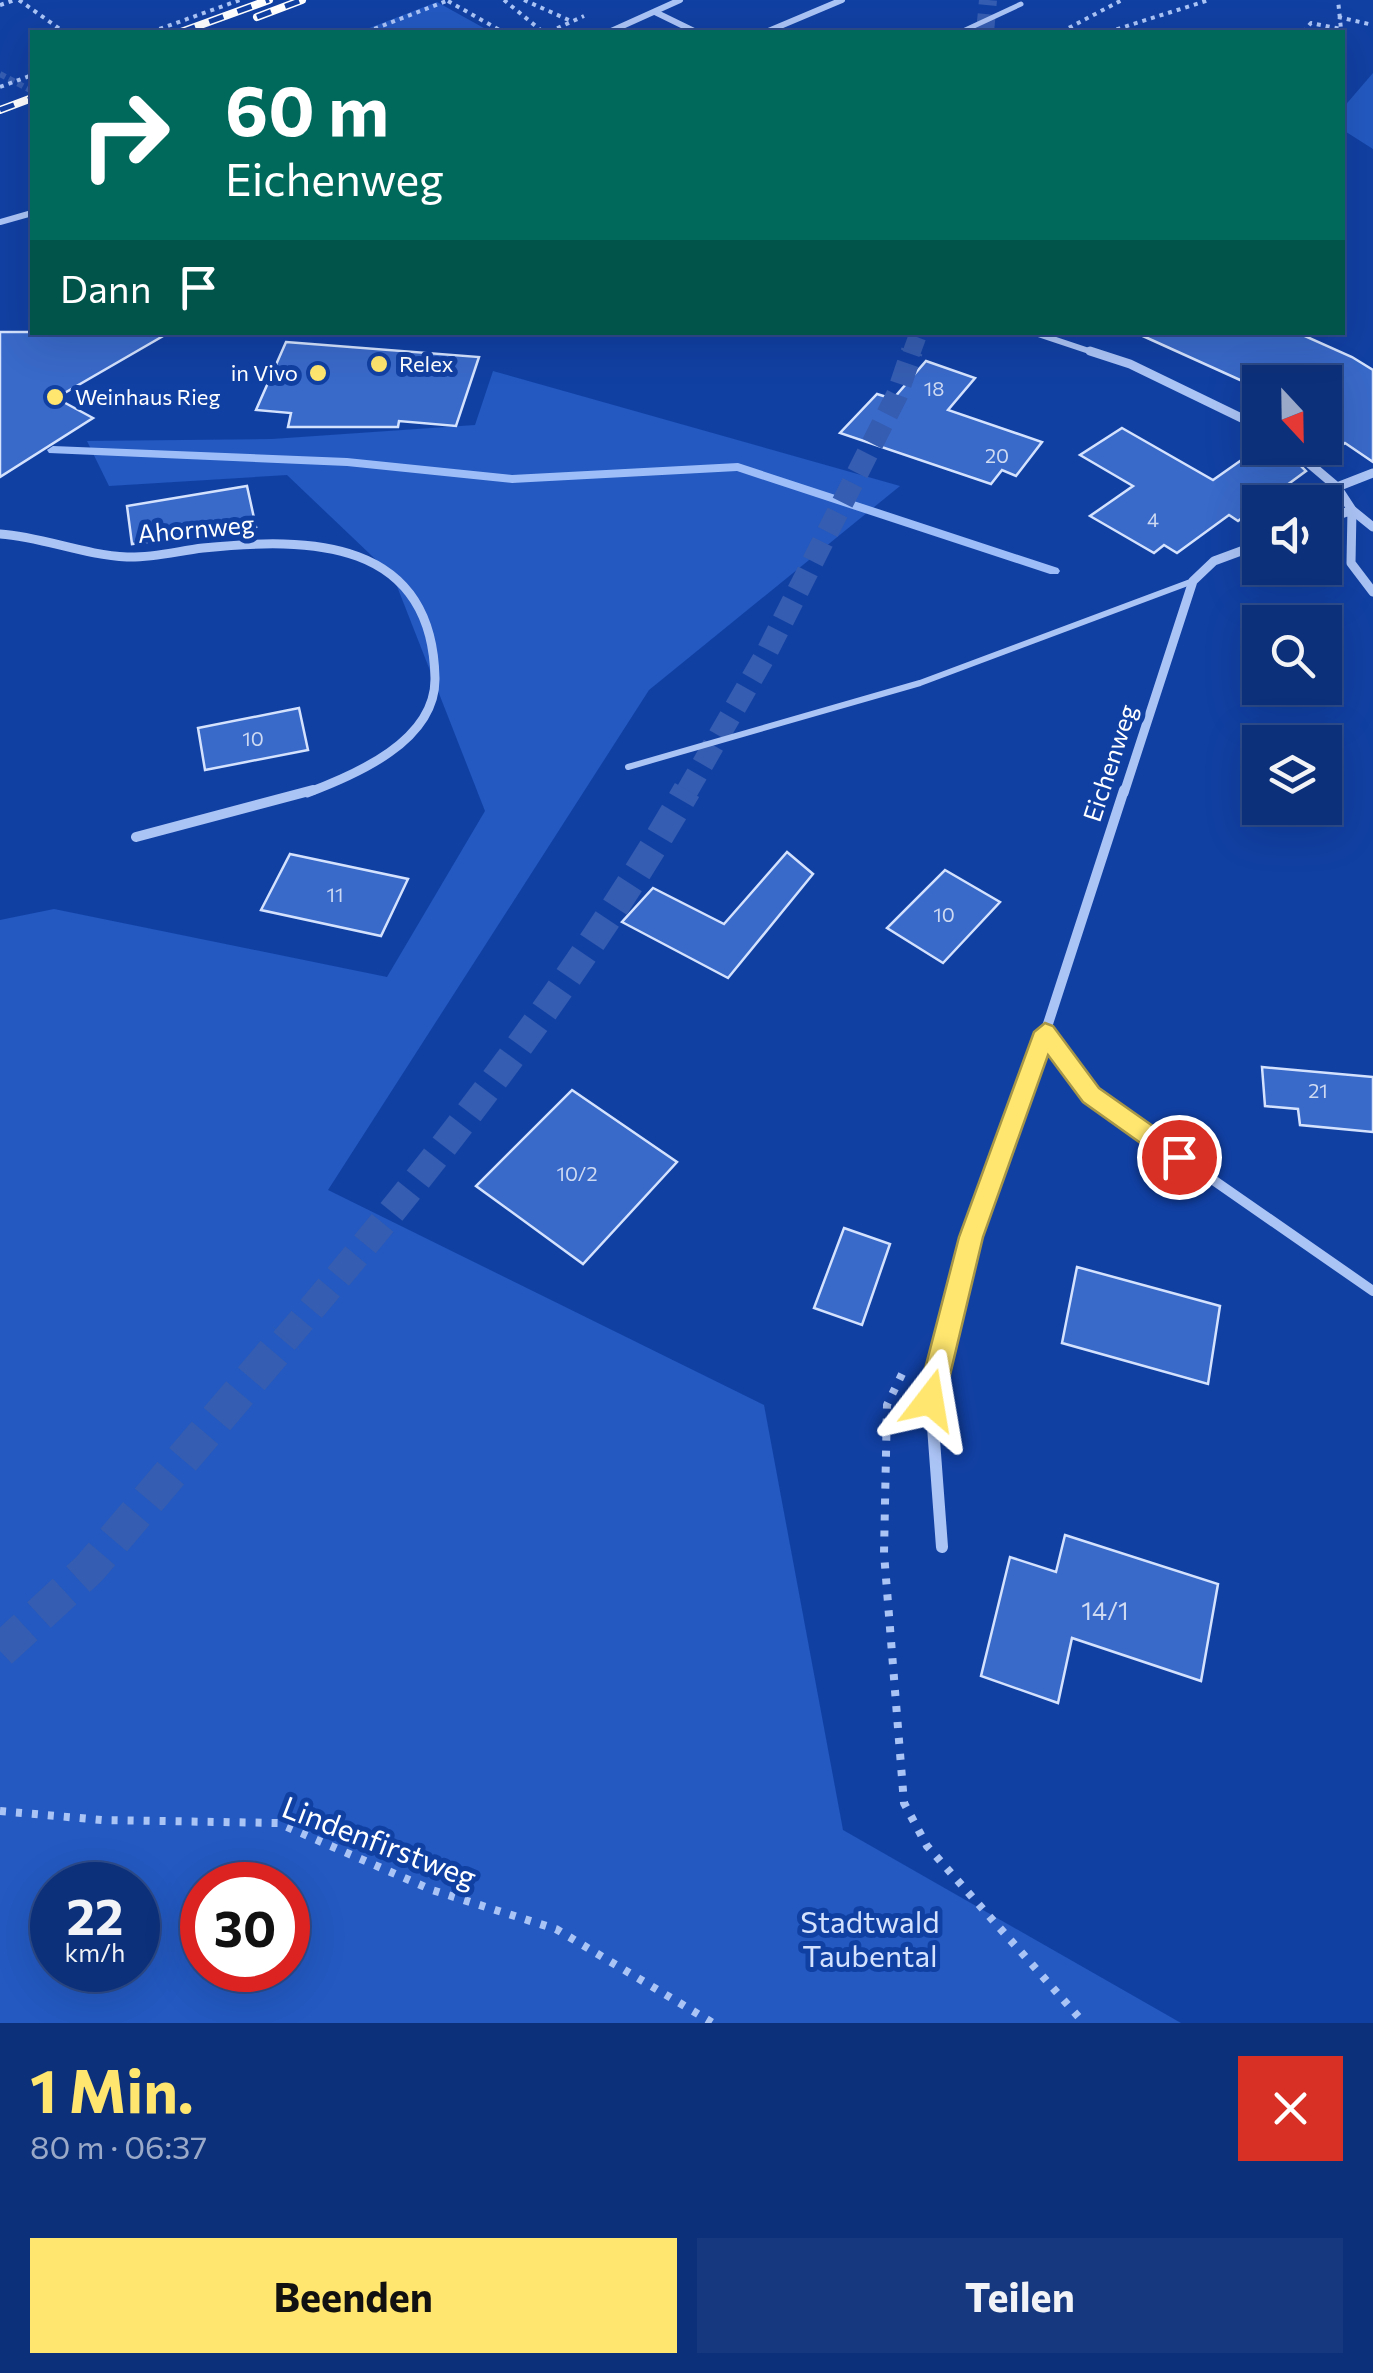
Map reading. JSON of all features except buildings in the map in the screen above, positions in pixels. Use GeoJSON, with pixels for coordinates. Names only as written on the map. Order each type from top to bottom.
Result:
{"type":"FeatureCollection","features":[{"type":"Feature","properties":{"kind":"street"},"geometry":{"type":"LineString","coordinates":[[614,30],[680,0]]}},
{"type":"Feature","properties":{"kind":"street"},"geometry":{"type":"LineString","coordinates":[[771,30],[842,0]]}},
{"type":"Feature","properties":{"kind":"street"},"geometry":{"type":"LineString","coordinates":[[655,12],[692,30]]}},
{"type":"Feature","properties":{"kind":"street"},"geometry":{"type":"LineString","coordinates":[[0,222],[30,214]]}},
{"type":"Feature","properties":{"kind":"street"},"geometry":{"type":"LineString","coordinates":[[1041,335],[1130,364],[1242,418]]}},
{"type":"Feature","properties":{"kind":"street"},"geometry":{"type":"LineString","coordinates":[[1311,465],[1336,485]]}},
{"type":"Feature","properties":{"kind":"street"},"geometry":{"type":"LineString","coordinates":[[1340,485],[1373,473]]}},
{"type":"Feature","properties":{"kind":"street"},"geometry":{"type":"LineString","coordinates":[[1342,494],[1352,510],[1373,527]]}},
{"type":"Feature","properties":{"kind":"street"},"geometry":{"type":"LineString","coordinates":[[1342,514],[1352,510]]}},
{"type":"Feature","properties":{"kind":"street"},"geometry":{"type":"LineString","coordinates":[[1352,510],[1351,563],[1373,592]]}},
{"type":"Feature","properties":{"kind":"street","name":"Ahornweg"},"geometry":{"type":"LineString","coordinates":[[0,534],[38,534],[121,556],[262,542],[354,553],[390,570],[412,594],[440,662],[433,701],[410,736],[372,765],[321,791],[136,837]]}},
{"type":"Feature","properties":{"kind":"street"},"geometry":{"type":"LineString","coordinates":[[1193,580],[1214,561],[1242,551]]}},
{"type":"Feature","properties":{"kind":"street","name":"Eichenweg"},"geometry":{"type":"LineString","coordinates":[[942,1547],[930,1400],[971,1237],[1045,1032],[1193,580]]}},
{"type":"Feature","properties":{"kind":"street"},"geometry":{"type":"LineString","coordinates":[[1045,1032],[1091,1095],[1373,1291]]}},
{"type":"Feature","properties":{"kind":"lane"},"geometry":{"type":"LineString","coordinates":[[965,30],[1022,4]]}},
{"type":"Feature","properties":{"kind":"lane"},"geometry":{"type":"LineString","coordinates":[[628,767],[868,700],[1017,650],[1163,588],[1193,580]]}},
{"type":"Feature","properties":{"kind":"path"},"geometry":{"type":"LineString","coordinates":[[0,5],[17,0],[61,30]]}},
{"type":"Feature","properties":{"kind":"path"},"geometry":{"type":"LineString","coordinates":[[224,0],[233,6]]}},
{"type":"Feature","properties":{"kind":"path"},"geometry":{"type":"LineString","coordinates":[[157,30],[233,6],[240,0]]}},
{"type":"Feature","properties":{"kind":"path"},"geometry":{"type":"LineString","coordinates":[[371,30],[448,0],[500,30]]}},
{"type":"Feature","properties":{"kind":"path"},"geometry":{"type":"LineString","coordinates":[[504,0],[541,30]]}},
{"type":"Feature","properties":{"kind":"path"},"geometry":{"type":"LineString","coordinates":[[524,0],[547,12],[556,8],[548,0]]}},
{"type":"Feature","properties":{"kind":"path"},"geometry":{"type":"LineString","coordinates":[[1066,30],[1122,0]]}},
{"type":"Feature","properties":{"kind":"path"},"geometry":{"type":"LineString","coordinates":[[1115,30],[1209,0]]}},
{"type":"Feature","properties":{"kind":"path"},"geometry":{"type":"LineString","coordinates":[[1305,30],[1310,23],[1341,28],[1338,0]]}},
{"type":"Feature","properties":{"kind":"path"},"geometry":{"type":"LineString","coordinates":[[552,10],[572,21]]}},
{"type":"Feature","properties":{"kind":"path"},"geometry":{"type":"LineString","coordinates":[[1338,17],[1373,25]]}},
{"type":"Feature","properties":{"kind":"path"},"geometry":{"type":"LineString","coordinates":[[1122,28],[1126,30]]}},
{"type":"Feature","properties":{"kind":"path"},"geometry":{"type":"LineString","coordinates":[[0,87],[30,76]]}},
{"type":"Feature","properties":{"kind":"path"},"geometry":{"type":"LineString","coordinates":[[904,1372],[887,1405],[884,1553],[904,1803],[927,1846],[1084,2023]]}},
{"type":"Feature","properties":{"kind":"path","name":"Lindenfirstweg"},"geometry":{"type":"LineString","coordinates":[[0,1812],[102,1820],[278,1823],[432,1890],[556,1929],[712,2023]]}},
{"type":"Feature","properties":{"kind":"green space"},"geometry":{"type":"Polygon","coordinates":[[[437,2],[487,30],[364,30],[437,2]]]}},
{"type":"Feature","properties":{"kind":"green space"},"geometry":{"type":"Polygon","coordinates":[[[1373,73],[1373,149],[1345,131],[1345,106],[1373,73]]]}},
{"type":"Feature","properties":{"kind":"green space","name":"Stadtwald Taubental"},"geometry":{"type":"Polygon","coordinates":[[[493,371],[900,486],[649,690],[328,1190],[764,1405],[843,1830],[1181,2023],[0,2023],[0,920],[54,909],[387,977],[485,811],[393,576],[287,475],[109,486],[87,441],[272,439],[475,425],[493,371]]]}},
{"type":"Feature","properties":{"kind":"waterway"},"geometry":{"type":"LineString","coordinates":[[53,450],[347,462],[512,479],[738,467],[1054,571]]}},
{"type":"Feature","properties":{"kind":"tunnel"},"geometry":{"type":"LineString","coordinates":[[985,30],[988,0]]}},
{"type":"Feature","properties":{"kind":"tunnel"},"geometry":{"type":"LineString","coordinates":[[0,74],[30,90]]}},
{"type":"Feature","properties":{"kind":"tunnel"},"geometry":{"type":"LineString","coordinates":[[911,354],[918,335]]}},
{"type":"Feature","properties":{"kind":"tunnel"},"geometry":{"type":"LineString","coordinates":[[686,793],[766,654],[897,395],[912,351]]}},
{"type":"Feature","properties":{"kind":"tunnel"},"geometry":{"type":"LineString","coordinates":[[284,1341],[498,1075],[597,935],[687,790]]}},
{"type":"Feature","properties":{"kind":"tunnel"},"geometry":{"type":"LineString","coordinates":[[0,1651],[89,1569],[286,1338]]}},
{"type":"Feature","properties":{"kind":"railway"},"geometry":{"type":"LineString","coordinates":[[186,30],[269,0]]}},
{"type":"Feature","properties":{"kind":"railway"},"geometry":{"type":"LineString","coordinates":[[257,17],[302,0]]}},
{"type":"Feature","properties":{"kind":"railway"},"geometry":{"type":"LineString","coordinates":[[0,110],[30,99]]}},
{"type":"Feature","properties":{"kind":"place","name":"Relex"},"geometry":{"type":"Point","coordinates":[379,364]}},
{"type":"Feature","properties":{"kind":"place","name":"in Vivo"},"geometry":{"type":"Point","coordinates":[318,373]}},
{"type":"Feature","properties":{"kind":"place","name":"Weinhaus Rieg"},"geometry":{"type":"Point","coordinates":[55,397]}},
{"type":"Feature","properties":{"kind":"route"},"geometry":{"type":"LineString","coordinates":[[930,1400],[971,1237],[1045,1032],[1091,1095],[1179,1157]]}}]}
